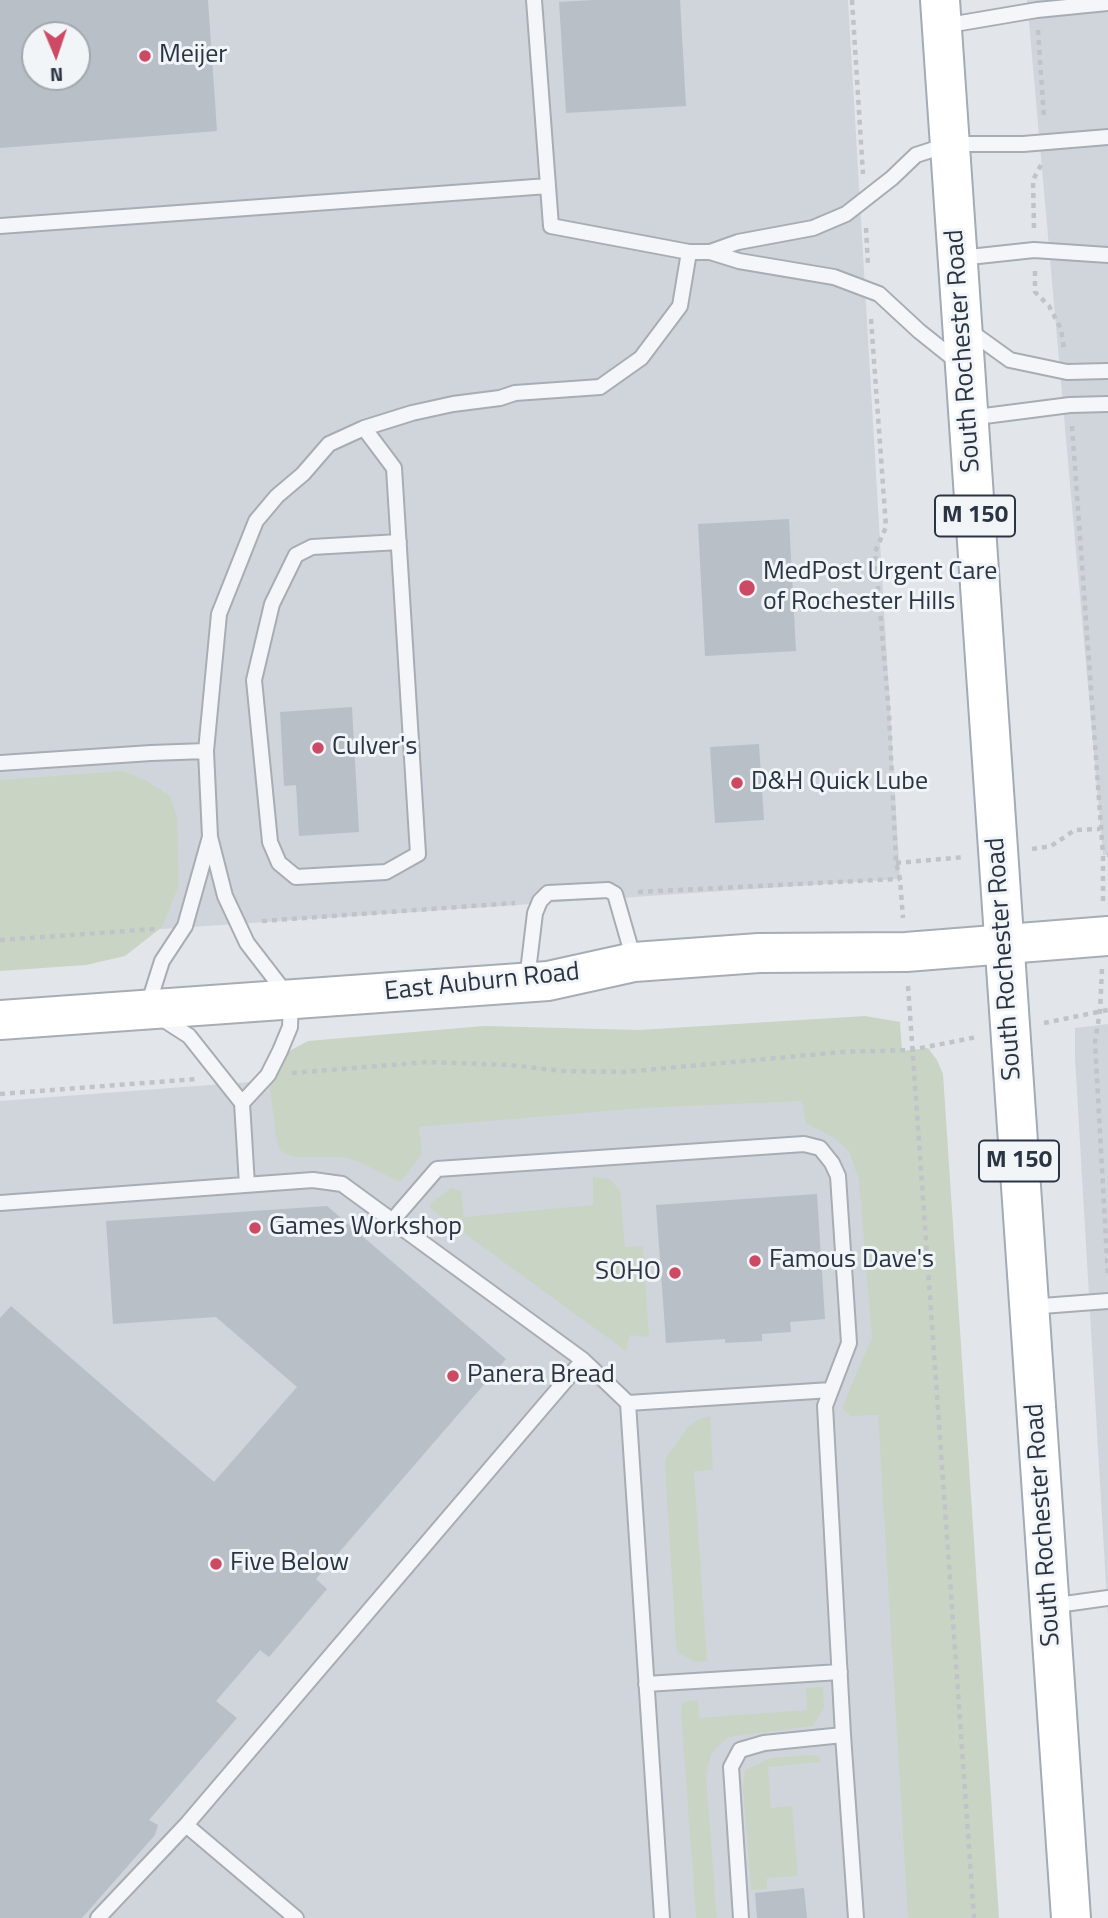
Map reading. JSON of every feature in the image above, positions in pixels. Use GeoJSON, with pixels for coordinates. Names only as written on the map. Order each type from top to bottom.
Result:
{"type":"FeatureCollection","features":[{"type":"Feature","properties":{"kind":"main road","name":"South Rochester Road"},"geometry":{"type":"LineString","coordinates":[[941,13],[1071,1918]]}},
{"type":"Feature","properties":{"kind":"main road","name":"East Auburn Road"},"geometry":{"type":"LineString","coordinates":[[0,1020],[548,981],[634,962],[759,953],[906,952],[1108,936]]}},
{"type":"Feature","properties":{"kind":"lane"},"geometry":{"type":"LineString","coordinates":[[534,0],[551,226],[689,252],[710,252],[763,266],[805,270],[869,289],[879,294],[965,368]]}},
{"type":"Feature","properties":{"kind":"lane"},"geometry":{"type":"LineString","coordinates":[[941,13],[1037,10],[1108,3]]}},
{"type":"Feature","properties":{"kind":"lane"},"geometry":{"type":"LineString","coordinates":[[710,252],[738,242],[813,228],[846,214],[892,178],[916,155],[950,144],[1023,144],[1108,137]]}},
{"type":"Feature","properties":{"kind":"lane"},"geometry":{"type":"LineString","coordinates":[[0,226],[548,186]]}},
{"type":"Feature","properties":{"kind":"lane"},"geometry":{"type":"LineString","coordinates":[[959,258],[1034,250],[1108,255]]}},
{"type":"Feature","properties":{"kind":"lane"},"geometry":{"type":"LineString","coordinates":[[243,1103],[268,1075],[290,1027],[291,1000],[247,943],[237,923],[225,896],[210,837],[206,751],[219,614],[256,521],[277,496],[303,474],[330,444],[364,429],[412,413],[453,404],[500,398],[515,393],[600,387],[641,358],[680,306],[689,252]]}},
{"type":"Feature","properties":{"kind":"lane"},"geometry":{"type":"LineString","coordinates":[[962,326],[1010,360],[1068,372],[1108,371]]}},
{"type":"Feature","properties":{"kind":"lane"},"geometry":{"type":"LineString","coordinates":[[968,418],[1070,405],[1108,404]]}},
{"type":"Feature","properties":{"kind":"lane"},"geometry":{"type":"LineString","coordinates":[[364,429],[394,468],[399,541],[418,854],[386,872],[296,877],[279,863],[270,842],[254,680],[272,604],[296,555],[313,547],[399,541]]}},
{"type":"Feature","properties":{"kind":"lane"},"geometry":{"type":"LineString","coordinates":[[0,763],[206,751]]}},
{"type":"Feature","properties":{"kind":"lane"},"geometry":{"type":"LineString","coordinates":[[210,837],[185,926],[162,961],[147,1009],[189,1036],[243,1103],[247,1185]]}},
{"type":"Feature","properties":{"kind":"lane"},"geometry":{"type":"LineString","coordinates":[[527,982],[535,913],[540,901],[548,893],[608,890],[615,894],[634,962]]}},
{"type":"Feature","properties":{"kind":"lane"},"geometry":{"type":"LineString","coordinates":[[392,1221],[437,1169],[804,1144],[820,1148],[832,1163],[838,1176],[849,1343],[825,1406],[856,1918]]}},
{"type":"Feature","properties":{"kind":"lane"},"geometry":{"type":"LineString","coordinates":[[0,1203],[313,1180],[342,1184],[583,1360],[628,1403],[662,1918]]}},
{"type":"Feature","properties":{"kind":"lane"},"geometry":{"type":"LineString","coordinates":[[1029,1307],[1108,1301]]}},
{"type":"Feature","properties":{"kind":"lane"},"geometry":{"type":"LineString","coordinates":[[98,1918],[186,1825],[583,1360]]}},
{"type":"Feature","properties":{"kind":"lane"},"geometry":{"type":"LineString","coordinates":[[628,1403],[831,1390]]}},
{"type":"Feature","properties":{"kind":"lane"},"geometry":{"type":"LineString","coordinates":[[1050,1606],[1108,1598]]}},
{"type":"Feature","properties":{"kind":"lane"},"geometry":{"type":"LineString","coordinates":[[646,1684],[840,1672]]}},
{"type":"Feature","properties":{"kind":"lane"},"geometry":{"type":"LineString","coordinates":[[741,1918],[731,1767],[740,1750],[764,1743],[843,1735]]}},
{"type":"Feature","properties":{"kind":"lane"},"geometry":{"type":"LineString","coordinates":[[186,1825],[296,1918]]}},
{"type":"Feature","properties":{"kind":"path"},"geometry":{"type":"LineString","coordinates":[[852,0],[886,527],[875,552],[889,715],[896,863],[902,901]]}},
{"type":"Feature","properties":{"kind":"path"},"geometry":{"type":"LineString","coordinates":[[0,940],[151,929]]}},
{"type":"Feature","properties":{"kind":"path"},"geometry":{"type":"LineString","coordinates":[[1100,1011],[1095,1042],[1108,1277]]}},
{"type":"Feature","properties":{"kind":"path"},"geometry":{"type":"LineString","coordinates":[[911,1032],[974,1918]]}},
{"type":"Feature","properties":{"kind":"path"},"geometry":{"type":"LineString","coordinates":[[268,1075],[428,1062],[611,1072],[842,1052],[911,1050]]}},
{"type":"Feature","properties":{"kind":"path"},"geometry":{"type":"LineString","coordinates":[[0,1094],[221,1077]]}},
{"type":"Feature","properties":{"kind":"shaded area"},"geometry":{"type":"Polygon","coordinates":[[[0,0],[848,0],[900,879],[0,940],[0,0]]]}},
{"type":"Feature","properties":{"kind":"shaded area"},"geometry":{"type":"Polygon","coordinates":[[[1027,0],[1108,0],[1108,855],[1103,855],[1027,0]]]}},
{"type":"Feature","properties":{"kind":"shaded area"},"geometry":{"type":"Polygon","coordinates":[[[1108,1024],[1108,1619],[1075,1028],[1108,1024]]]}},
{"type":"Feature","properties":{"kind":"shaded area"},"geometry":{"type":"Polygon","coordinates":[[[904,1056],[963,1918],[0,1918],[0,1101],[433,1068],[904,1056]]]}},
{"type":"Feature","properties":{"kind":"green space"},"geometry":{"type":"Polygon","coordinates":[[[123,771],[145,780],[170,796],[177,818],[179,885],[162,927],[125,956],[86,965],[0,971],[0,780],[123,771]]]}},
{"type":"Feature","properties":{"kind":"green space"},"geometry":{"type":"Polygon","coordinates":[[[865,1016],[900,1022],[902,1051],[928,1048],[943,1074],[999,1918],[908,1918],[878,1415],[851,1416],[842,1408],[872,1337],[859,1180],[849,1151],[836,1139],[806,1123],[802,1101],[642,1108],[419,1127],[422,1154],[400,1182],[343,1157],[293,1157],[281,1151],[277,1142],[270,1089],[272,1077],[291,1050],[308,1041],[484,1026],[639,1030],[865,1016]]]}},
{"type":"Feature","properties":{"kind":"green space"},"geometry":{"type":"Polygon","coordinates":[[[593,1177],[610,1179],[620,1191],[625,1247],[643,1246],[649,1337],[630,1335],[626,1351],[431,1209],[430,1204],[451,1188],[461,1191],[464,1217],[593,1205],[593,1177]]]}},
{"type":"Feature","properties":{"kind":"green space"},"geometry":{"type":"Polygon","coordinates":[[[710,1416],[713,1470],[694,1471],[707,1661],[695,1662],[678,1653],[676,1643],[665,1467],[666,1458],[688,1427],[699,1419],[710,1416]]]}},
{"type":"Feature","properties":{"kind":"green space"},"geometry":{"type":"Polygon","coordinates":[[[823,1687],[824,1707],[813,1726],[729,1737],[711,1754],[706,1776],[717,1918],[696,1918],[682,1703],[698,1701],[699,1718],[807,1710],[806,1688],[823,1687]]]}},
{"type":"Feature","properties":{"kind":"green space"},"geometry":{"type":"Polygon","coordinates":[[[811,1755],[820,1757],[821,1762],[768,1767],[771,1808],[792,1806],[798,1876],[767,1878],[767,1889],[751,1890],[743,1790],[745,1770],[771,1758],[811,1755]]]}},
{"type":"Feature","properties":{"kind":"building","name":"Meijer"},"geometry":{"type":"Polygon","coordinates":[[[0,0],[208,0],[217,131],[0,148],[0,0]]]}},
{"type":"Feature","properties":{"kind":"building"},"geometry":{"type":"Polygon","coordinates":[[[680,0],[686,106],[566,113],[559,2],[680,0]]]}},
{"type":"Feature","properties":{"kind":"building","name":"MedPost Urgent Care of Rochester Hills"},"geometry":{"type":"Polygon","coordinates":[[[789,519],[796,651],[705,656],[698,524],[789,519]]]}},
{"type":"Feature","properties":{"kind":"building","name":"Culver's"},"geometry":{"type":"Polygon","coordinates":[[[352,707],[359,832],[299,836],[296,785],[284,786],[280,712],[352,707]]]}},
{"type":"Feature","properties":{"kind":"building","name":"D&H Quick Lube"},"geometry":{"type":"Polygon","coordinates":[[[759,744],[764,820],[715,823],[710,747],[759,744]]]}},
{"type":"Feature","properties":{"kind":"building","name":"Famous Dave's"},"geometry":{"type":"Polygon","coordinates":[[[817,1194],[825,1319],[790,1322],[791,1332],[762,1334],[762,1341],[725,1343],[725,1339],[666,1343],[656,1205],[817,1194]]]}},
{"type":"Feature","properties":{"kind":"building"},"geometry":{"type":"Polygon","coordinates":[[[327,1206],[506,1359],[316,1579],[327,1589],[269,1657],[260,1650],[216,1701],[237,1718],[149,1820],[158,1825],[155,1835],[82,1918],[0,1918],[0,1318],[11,1306],[214,1482],[297,1387],[216,1317],[113,1324],[106,1221],[327,1206]]]}},
{"type":"Feature","properties":{"kind":"building"},"geometry":{"type":"Polygon","coordinates":[[[804,1888],[807,1918],[757,1918],[755,1893],[804,1888]]]}},
{"type":"Feature","properties":{"kind":"place","name":"Meijer"},"geometry":{"type":"Point","coordinates":[145,56]}},
{"type":"Feature","properties":{"kind":"place","name":"MedPost Urgent Care of Rochester Hills"},"geometry":{"type":"Point","coordinates":[747,588]}},
{"type":"Feature","properties":{"kind":"place","name":"Culver's"},"geometry":{"type":"Point","coordinates":[318,748]}},
{"type":"Feature","properties":{"kind":"place","name":"D&H Quick Lube"},"geometry":{"type":"Point","coordinates":[737,783]}},
{"type":"Feature","properties":{"kind":"place","name":"Games Workshop"},"geometry":{"type":"Point","coordinates":[255,1228]}},
{"type":"Feature","properties":{"kind":"place","name":"Famous Dave's"},"geometry":{"type":"Point","coordinates":[755,1261]}},
{"type":"Feature","properties":{"kind":"place","name":"SOHO"},"geometry":{"type":"Point","coordinates":[675,1273]}},
{"type":"Feature","properties":{"kind":"place","name":"Panera Bread"},"geometry":{"type":"Point","coordinates":[453,1376]}},
{"type":"Feature","properties":{"kind":"place","name":"Five Below"},"geometry":{"type":"Point","coordinates":[216,1564]}}]}
